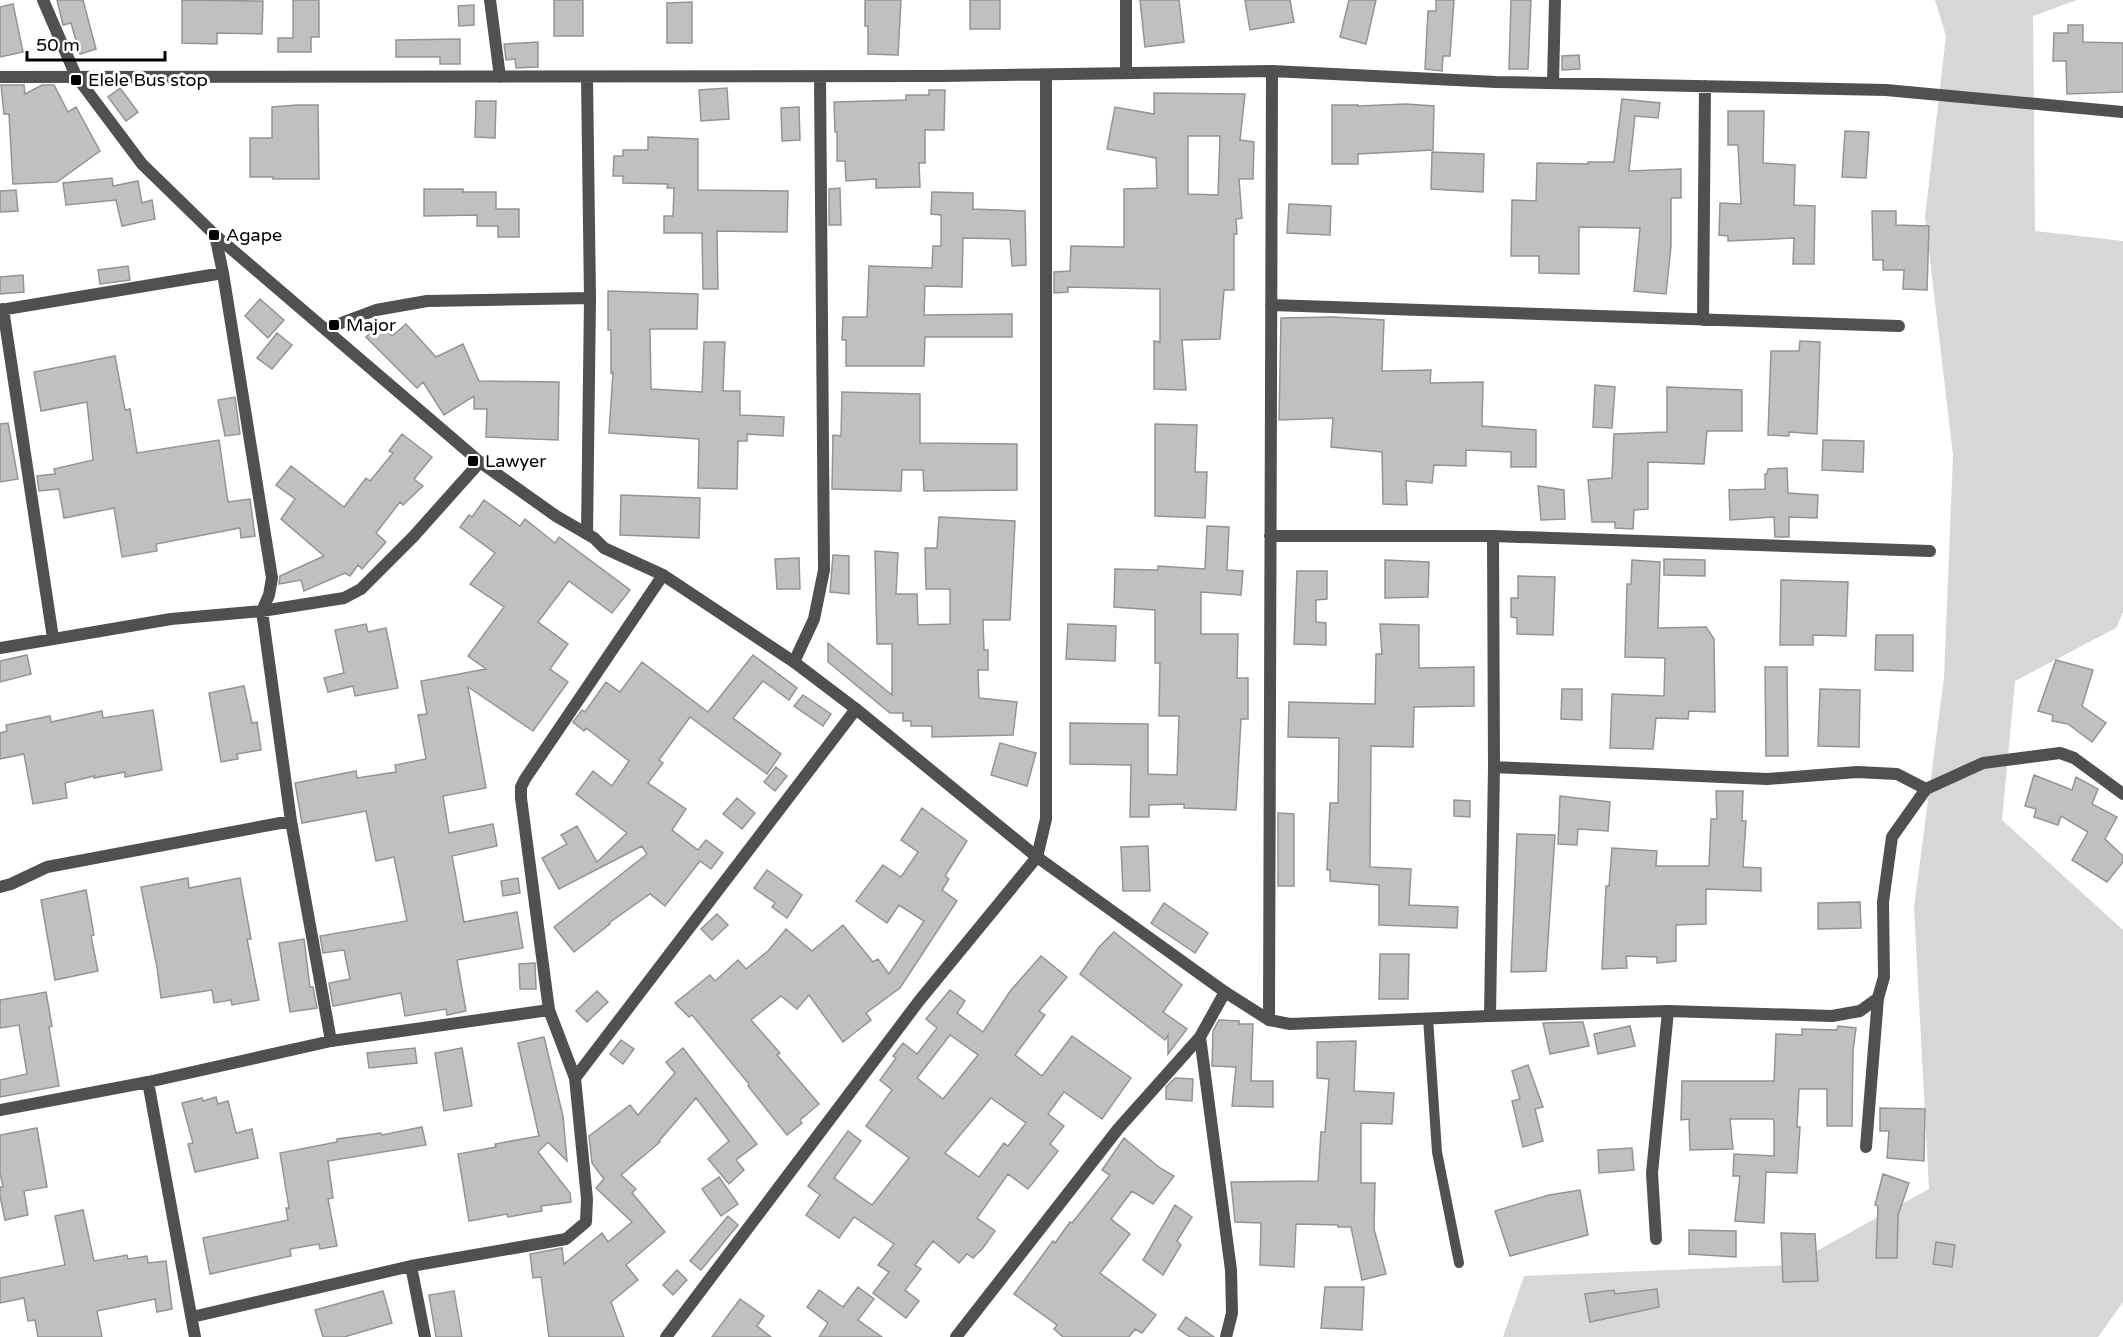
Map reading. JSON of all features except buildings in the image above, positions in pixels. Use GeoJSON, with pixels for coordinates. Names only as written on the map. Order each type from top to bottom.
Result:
{"type":"FeatureCollection","features":[{"type":"Feature","properties":{"kind":"street"},"geometry":{"type":"LineString","coordinates":[[43,0],[76,76],[142,164],[215,235],[480,462],[556,516],[587,534],[604,548],[663,575],[794,662],[1037,856],[1225,992],[1269,1020],[1290,1024],[1668,1011],[1832,1016],[1860,1011],[1878,999]]}},
{"type":"Feature","properties":{"kind":"street"},"geometry":{"type":"LineString","coordinates":[[490,0],[500,77]]}},
{"type":"Feature","properties":{"kind":"street"},"geometry":{"type":"LineString","coordinates":[[1126,0],[1126,73]]}},
{"type":"Feature","properties":{"kind":"street"},"geometry":{"type":"LineString","coordinates":[[1553,83],[1555,0]]}},
{"type":"Feature","properties":{"kind":"street"},"geometry":{"type":"LineString","coordinates":[[0,77],[819,77],[1272,71],[1553,83],[1886,90],[2123,112]]}},
{"type":"Feature","properties":{"kind":"street"},"geometry":{"type":"LineString","coordinates":[[1269,1020],[1272,71]]}},
{"type":"Feature","properties":{"kind":"street"},"geometry":{"type":"LineString","coordinates":[[666,1337],[919,1001],[1037,856],[1046,819],[1046,75]]}},
{"type":"Feature","properties":{"kind":"street"},"geometry":{"type":"LineString","coordinates":[[587,77],[590,298],[587,534]]}},
{"type":"Feature","properties":{"kind":"street"},"geometry":{"type":"LineString","coordinates":[[794,662],[814,619],[824,570],[819,77]]}},
{"type":"Feature","properties":{"kind":"street"},"geometry":{"type":"LineString","coordinates":[[1703,320],[1705,86]]}},
{"type":"Feature","properties":{"kind":"street"},"geometry":{"type":"LineString","coordinates":[[215,235],[272,578],[269,595],[262,611],[291,821],[331,1041]]}},
{"type":"Feature","properties":{"kind":"street"},"geometry":{"type":"LineString","coordinates":[[53,638],[2,309],[223,273]]}},
{"type":"Feature","properties":{"kind":"street"},"geometry":{"type":"LineString","coordinates":[[326,329],[376,310],[428,301],[590,298]]}},
{"type":"Feature","properties":{"kind":"street"},"geometry":{"type":"LineString","coordinates":[[1271,305],[1899,326]]}},
{"type":"Feature","properties":{"kind":"street"},"geometry":{"type":"LineString","coordinates":[[0,648],[171,619],[262,611],[344,598],[361,589],[413,537],[480,462]]}},
{"type":"Feature","properties":{"kind":"street"},"geometry":{"type":"LineString","coordinates":[[1270,536],[1492,536],[1930,551]]}},
{"type":"Feature","properties":{"kind":"street"},"geometry":{"type":"LineString","coordinates":[[1490,1016],[1494,767],[1492,536]]}},
{"type":"Feature","properties":{"kind":"street"},"geometry":{"type":"LineString","coordinates":[[192,1317],[411,1266],[566,1239],[586,1222],[587,1199],[575,1078],[549,1010],[521,798],[522,787],[525,779],[663,575]]}},
{"type":"Feature","properties":{"kind":"street"},"geometry":{"type":"LineString","coordinates":[[575,1078],[856,710]]}},
{"type":"Feature","properties":{"kind":"street"},"geometry":{"type":"LineString","coordinates":[[1866,1146],[1878,999],[1884,976],[1883,902],[1892,837],[1926,789],[1983,763],[2060,753],[2074,758],[2123,794]]}},
{"type":"Feature","properties":{"kind":"street"},"geometry":{"type":"LineString","coordinates":[[1494,767],[1767,779],[1857,772],[1897,774],[1926,789]]}},
{"type":"Feature","properties":{"kind":"street"},"geometry":{"type":"LineString","coordinates":[[0,887],[47,867],[291,821]]}},
{"type":"Feature","properties":{"kind":"street"},"geometry":{"type":"LineString","coordinates":[[956,1337],[1118,1129],[1200,1037],[1225,992]]}},
{"type":"Feature","properties":{"kind":"street"},"geometry":{"type":"LineString","coordinates":[[0,1110],[148,1082],[331,1041],[549,1010]]}},
{"type":"Feature","properties":{"kind":"street"},"geometry":{"type":"LineString","coordinates":[[1656,1239],[1652,1173],[1668,1011]]}},
{"type":"Feature","properties":{"kind":"street"},"geometry":{"type":"LineString","coordinates":[[1200,1037],[1231,1270],[1232,1313],[1228,1335]]}},
{"type":"Feature","properties":{"kind":"street"},"geometry":{"type":"LineString","coordinates":[[148,1082],[195,1337]]}},
{"type":"Feature","properties":{"kind":"street"},"geometry":{"type":"LineString","coordinates":[[411,1266],[425,1337]]}},
{"type":"Feature","properties":{"kind":"lane"},"geometry":{"type":"LineString","coordinates":[[1428,1018],[1437,1152],[1459,1263]]}},
{"type":"Feature","properties":{"kind":"shaded area"},"geometry":{"type":"Polygon","coordinates":[[[1935,0],[2077,0],[2033,16],[2035,231],[2123,241],[2123,612],[2116,628],[2015,681],[2002,820],[2123,930],[2123,1302],[2098,1337],[1503,1337],[1524,1276],[1791,1265],[1929,1189],[1914,908],[1944,678],[1953,455],[1925,217],[1946,36],[1935,0]]]}},
{"type":"Feature","properties":{"kind":"place","name":"Elele Bus stop"},"geometry":{"type":"Point","coordinates":[76,80]}},
{"type":"Feature","properties":{"kind":"place","name":"Agape"},"geometry":{"type":"Point","coordinates":[214,235]}},
{"type":"Feature","properties":{"kind":"place","name":"Major"},"geometry":{"type":"Point","coordinates":[334,325]}},
{"type":"Feature","properties":{"kind":"place","name":"Lawyer"},"geometry":{"type":"Point","coordinates":[473,461]}}]}
